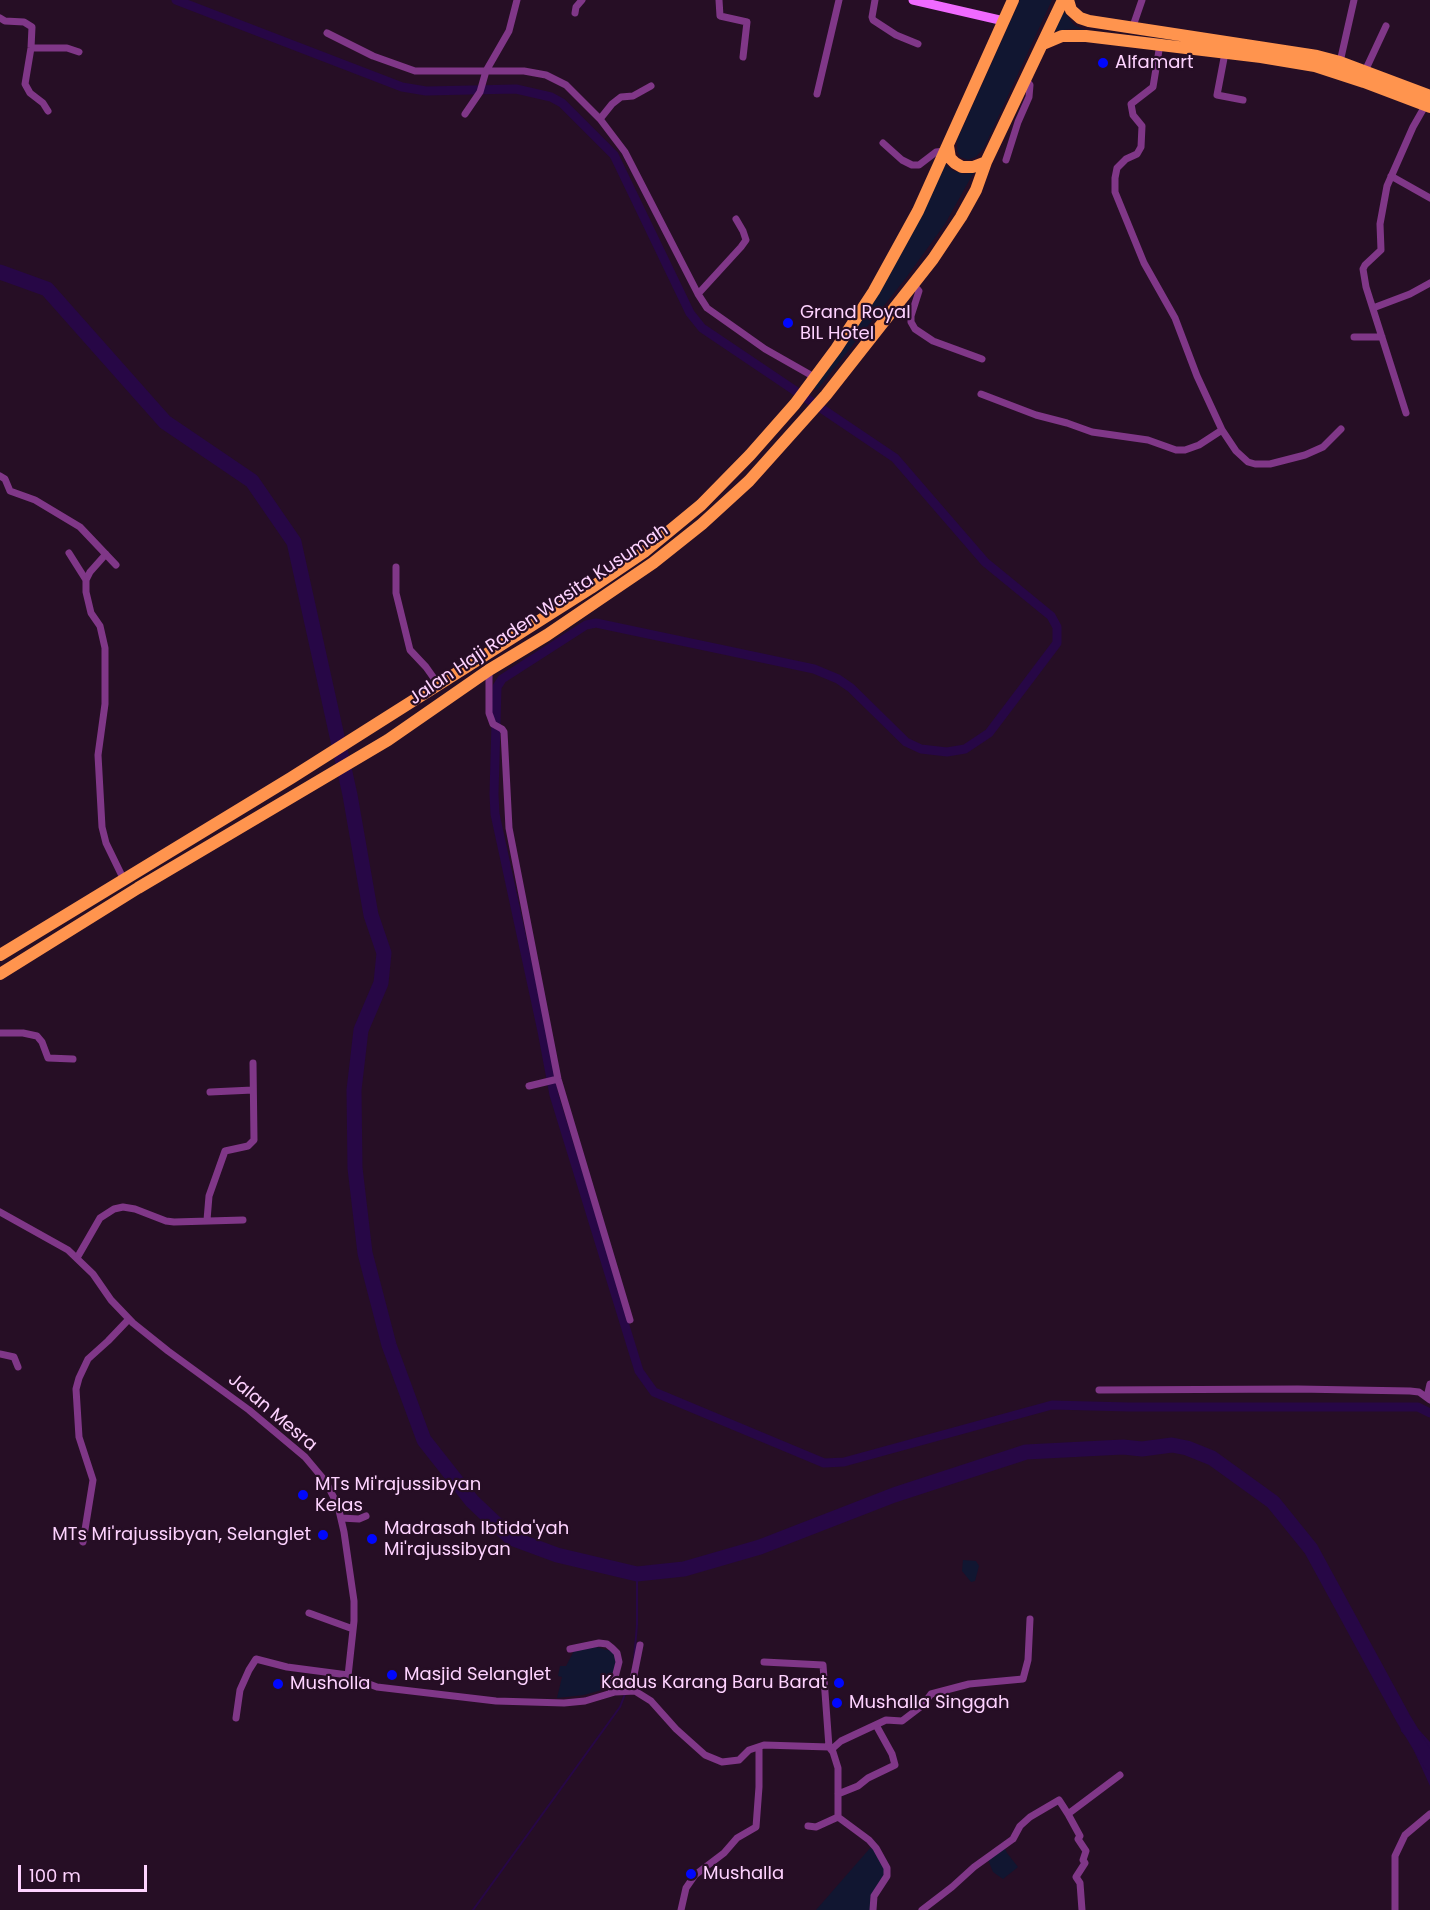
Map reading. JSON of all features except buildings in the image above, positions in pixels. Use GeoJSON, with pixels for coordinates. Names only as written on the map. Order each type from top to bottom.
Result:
{"type":"FeatureCollection","features":[{"type":"Feature","properties":{"kind":"highway","name":"Jalan Haji Raden Wasita Kusumah"},"geometry":{"type":"LineString","coordinates":[[0,955],[291,778],[591,588],[644,552],[701,505],[750,455],[795,404],[856,318],[893,258],[918,211],[1013,0]]}},
{"type":"Feature","properties":{"kind":"highway","name":"Jalan Haji Raden Wasita Kusumah"},"geometry":{"type":"LineString","coordinates":[[0,974],[138,888],[387,740],[653,563],[702,524],[749,481],[826,395],[933,260],[976,189],[986,162],[1063,0]]}},
{"type":"Feature","properties":{"kind":"highway"},"geometry":{"type":"LineString","coordinates":[[1068,0],[1071,10],[1080,18],[1218,48],[1316,66],[1428,103]]}},
{"type":"Feature","properties":{"kind":"highway"},"geometry":{"type":"LineString","coordinates":[[1043,44],[1054,38],[1071,35],[1218,48],[1268,48],[1340,62],[1365,71],[1428,103]]}},
{"type":"Feature","properties":{"kind":"highway"},"geometry":{"type":"LineString","coordinates":[[946,148],[950,158],[962,167],[986,162]]}},
{"type":"Feature","properties":{"kind":"highway"},"geometry":{"type":"LineString","coordinates":[[644,552],[653,563]]}},
{"type":"Feature","properties":{"kind":"main road"},"geometry":{"type":"LineString","coordinates":[[913,0],[1004,21]]}},
{"type":"Feature","properties":{"kind":"street"},"geometry":{"type":"LineString","coordinates":[[465,114],[480,92],[485,74],[509,31],[517,0]]}},
{"type":"Feature","properties":{"kind":"street"},"geometry":{"type":"LineString","coordinates":[[575,13],[576,7],[582,0]]}},
{"type":"Feature","properties":{"kind":"street"},"geometry":{"type":"LineString","coordinates":[[719,0],[720,16],[747,22],[743,57]]}},
{"type":"Feature","properties":{"kind":"street"},"geometry":{"type":"LineString","coordinates":[[817,94],[839,0]]}},
{"type":"Feature","properties":{"kind":"street"},"geometry":{"type":"LineString","coordinates":[[874,0],[873,20],[896,35],[918,44]]}},
{"type":"Feature","properties":{"kind":"street"},"geometry":{"type":"LineString","coordinates":[[1132,29],[1142,0]]}},
{"type":"Feature","properties":{"kind":"street"},"geometry":{"type":"LineString","coordinates":[[1340,62],[1354,0]]}},
{"type":"Feature","properties":{"kind":"street"},"geometry":{"type":"LineString","coordinates":[[0,18],[5,21],[24,22],[32,27],[32,48],[25,78],[26,88],[43,103],[48,111]]}},
{"type":"Feature","properties":{"kind":"street"},"geometry":{"type":"LineString","coordinates":[[1365,71],[1386,26]]}},
{"type":"Feature","properties":{"kind":"street"},"geometry":{"type":"LineString","coordinates":[[327,33],[380,59],[415,71],[485,74],[524,71],[546,75],[566,85],[600,119],[625,152],[707,308],[814,380]]}},
{"type":"Feature","properties":{"kind":"street"},"geometry":{"type":"LineString","coordinates":[[1160,44],[1154,87],[1131,104],[1133,115],[1142,126],[1141,147],[1137,154],[1126,159],[1117,168],[1115,192],[1144,263],[1175,318],[1197,376],[1222,430],[1236,451],[1248,462],[1255,464],[1291,460],[1305,455],[1323,447],[1341,429]]}},
{"type":"Feature","properties":{"kind":"street"},"geometry":{"type":"LineString","coordinates":[[32,48],[67,48],[79,52]]}},
{"type":"Feature","properties":{"kind":"street"},"geometry":{"type":"LineString","coordinates":[[1218,48],[1216,95],[1243,100]]}},
{"type":"Feature","properties":{"kind":"street"},"geometry":{"type":"LineString","coordinates":[[1006,160],[1029,97],[1030,85],[1026,80]]}},
{"type":"Feature","properties":{"kind":"street"},"geometry":{"type":"LineString","coordinates":[[600,119],[621,97],[633,96],[651,86]]}},
{"type":"Feature","properties":{"kind":"street"},"geometry":{"type":"LineString","coordinates":[[1407,413],[1366,287],[1363,269],[1381,250],[1381,212],[1391,176],[1413,127],[1428,103]]}},
{"type":"Feature","properties":{"kind":"street"},"geometry":{"type":"LineString","coordinates":[[883,143],[902,160],[912,165],[919,165],[936,152],[946,148]]}},
{"type":"Feature","properties":{"kind":"street"},"geometry":{"type":"LineString","coordinates":[[1391,176],[1430,198]]}},
{"type":"Feature","properties":{"kind":"street"},"geometry":{"type":"LineString","coordinates":[[698,294],[746,240],[736,219]]}},
{"type":"Feature","properties":{"kind":"street"},"geometry":{"type":"LineString","coordinates":[[1373,308],[1410,294],[1430,283]]}},
{"type":"Feature","properties":{"kind":"street"},"geometry":{"type":"LineString","coordinates":[[913,284],[919,291],[911,316],[915,329],[933,341],[982,359]]}},
{"type":"Feature","properties":{"kind":"street"},"geometry":{"type":"LineString","coordinates":[[1354,337],[1382,337]]}},
{"type":"Feature","properties":{"kind":"street"},"geometry":{"type":"LineString","coordinates":[[981,394],[1036,415],[1092,432],[1148,440],[1176,450],[1185,450],[1199,445],[1222,430]]}},
{"type":"Feature","properties":{"kind":"street"},"geometry":{"type":"LineString","coordinates":[[0,476],[6,479],[10,491],[35,500],[80,527],[116,565]]}},
{"type":"Feature","properties":{"kind":"street"},"geometry":{"type":"LineString","coordinates":[[69,553],[86,580],[91,613],[100,626],[105,648],[105,704],[98,755],[102,827],[106,843],[124,880]]}},
{"type":"Feature","properties":{"kind":"street"},"geometry":{"type":"LineString","coordinates":[[86,580],[106,554]]}},
{"type":"Feature","properties":{"kind":"street"},"geometry":{"type":"LineString","coordinates":[[396,567],[396,593],[410,650],[438,684]]}},
{"type":"Feature","properties":{"kind":"street"},"geometry":{"type":"LineString","coordinates":[[489,670],[487,704],[494,725],[502,728],[506,745],[509,828],[532,937],[557,1079],[630,1320]]}},
{"type":"Feature","properties":{"kind":"street"},"geometry":{"type":"LineString","coordinates":[[0,1033],[23,1033],[37,1036],[42,1042],[48,1059],[73,1059]]}},
{"type":"Feature","properties":{"kind":"street"},"geometry":{"type":"LineString","coordinates":[[207,1220],[209,1196],[225,1152],[248,1146],[254,1140],[253,1063]]}},
{"type":"Feature","properties":{"kind":"street"},"geometry":{"type":"LineString","coordinates":[[529,1086],[557,1079]]}},
{"type":"Feature","properties":{"kind":"street"},"geometry":{"type":"LineString","coordinates":[[210,1092],[253,1090]]}},
{"type":"Feature","properties":{"kind":"street"},"geometry":{"type":"LineString","coordinates":[[77,1258],[100,1218],[114,1209],[131,1208],[174,1222],[243,1220]]}},
{"type":"Feature","properties":{"kind":"street","name":"Jalan Mesra"},"geometry":{"type":"LineString","coordinates":[[0,1212],[68,1250],[129,1319],[168,1351],[223,1389],[304,1457],[331,1489],[341,1518],[354,1601],[348,1675]]}},
{"type":"Feature","properties":{"kind":"street"},"geometry":{"type":"LineString","coordinates":[[83,1542],[93,1480],[80,1437],[76,1389],[85,1363],[129,1319]]}},
{"type":"Feature","properties":{"kind":"street"},"geometry":{"type":"LineString","coordinates":[[0,1354],[14,1357],[18,1368]]}},
{"type":"Feature","properties":{"kind":"street"},"geometry":{"type":"LineString","coordinates":[[1099,1390],[1410,1391],[1419,1392],[1428,1398],[1430,1384]]}},
{"type":"Feature","properties":{"kind":"street"},"geometry":{"type":"LineString","coordinates":[[341,1518],[359,1519],[366,1516]]}},
{"type":"Feature","properties":{"kind":"street"},"geometry":{"type":"LineString","coordinates":[[309,1613],[353,1629]]}},
{"type":"Feature","properties":{"kind":"street"},"geometry":{"type":"LineString","coordinates":[[236,1718],[240,1690],[256,1659],[287,1667],[348,1675],[359,1682],[376,1687],[496,1701],[564,1703],[585,1701],[613,1692],[629,1690],[651,1701],[693,1745],[714,1760],[726,1763],[735,1761],[749,1750],[777,1744],[831,1748],[886,1720],[902,1721],[923,1704],[931,1694],[969,1684],[1023,1679],[1028,1660],[1030,1619]]}},
{"type":"Feature","properties":{"kind":"street"},"geometry":{"type":"LineString","coordinates":[[570,1649],[599,1643],[607,1644],[617,1653],[619,1662],[613,1692]]}},
{"type":"Feature","properties":{"kind":"street"},"geometry":{"type":"LineString","coordinates":[[629,1690],[640,1645]]}},
{"type":"Feature","properties":{"kind":"street"},"geometry":{"type":"LineString","coordinates":[[764,1662],[823,1665],[831,1748],[838,1768],[838,1817]]}},
{"type":"Feature","properties":{"kind":"street"},"geometry":{"type":"LineString","coordinates":[[838,1794],[858,1786],[868,1778],[895,1765],[892,1754],[876,1725]]}},
{"type":"Feature","properties":{"kind":"street"},"geometry":{"type":"LineString","coordinates":[[681,1910],[686,1888],[695,1875],[724,1853],[737,1838],[756,1827],[759,1747]]}},
{"type":"Feature","properties":{"kind":"street"},"geometry":{"type":"LineString","coordinates":[[1068,1814],[1120,1775]]}},
{"type":"Feature","properties":{"kind":"street"},"geometry":{"type":"LineString","coordinates":[[922,1910],[974,1867],[1013,1839],[1020,1826],[1030,1817],[1059,1800],[1086,1851],[1083,1860],[1085,1863],[1076,1877],[1080,1883],[1082,1910]]}},
{"type":"Feature","properties":{"kind":"street"},"geometry":{"type":"LineString","coordinates":[[1395,1910],[1395,1856],[1405,1835],[1430,1814]]}},
{"type":"Feature","properties":{"kind":"street"},"geometry":{"type":"LineString","coordinates":[[808,1826],[816,1827],[838,1817]]}},
{"type":"Feature","properties":{"kind":"street"},"geometry":{"type":"LineString","coordinates":[[838,1817],[869,1839],[887,1868],[887,1876],[874,1896],[873,1910]]}},
{"type":"Feature","properties":{"kind":"shaded area"},"geometry":{"type":"Polygon","coordinates":[[[1020,0],[1052,0],[984,148],[976,157],[968,160],[960,157],[957,151],[957,140],[1020,0]]]}},
{"type":"Feature","properties":{"kind":"shaded area"},"geometry":{"type":"Polygon","coordinates":[[[1063,10],[1074,25],[1085,30],[1054,31],[1063,10]]]}},
{"type":"Feature","properties":{"kind":"shaded area"},"geometry":{"type":"Polygon","coordinates":[[[944,158],[947,166],[954,171],[965,174],[974,172],[945,224],[906,278],[817,390],[813,387],[944,158]]]}},
{"type":"Feature","properties":{"kind":"shaded area"},"geometry":{"type":"Polygon","coordinates":[[[963,1560],[976,1561],[979,1566],[975,1581],[971,1582],[962,1571],[963,1560]]]}},
{"type":"Feature","properties":{"kind":"shaded area"},"geometry":{"type":"Polygon","coordinates":[[[597,1647],[618,1653],[609,1688],[584,1695],[557,1698],[562,1677],[558,1676],[560,1666],[566,1666],[575,1649],[597,1647]]]}},
{"type":"Feature","properties":{"kind":"shaded area"},"geometry":{"type":"Polygon","coordinates":[[[1403,1718],[1411,1721],[1430,1742],[1430,1786],[1410,1742],[1401,1731],[1400,1725],[1403,1718]]]}},
{"type":"Feature","properties":{"kind":"shaded area"},"geometry":{"type":"Polygon","coordinates":[[[1004,1846],[1018,1867],[1003,1879],[993,1872],[987,1857],[1004,1846]]]}},
{"type":"Feature","properties":{"kind":"shaded area"},"geometry":{"type":"Polygon","coordinates":[[[871,1847],[880,1857],[887,1873],[870,1898],[871,1910],[816,1910],[871,1847]]]}},
{"type":"Feature","properties":{"kind":"waterway"},"geometry":{"type":"LineString","coordinates":[[176,0],[402,87],[426,91],[516,89],[551,97],[562,103],[614,155],[690,313],[702,328],[895,458],[985,562],[1051,616],[1057,627],[1057,643],[989,733],[965,749],[947,752],[921,749],[906,742],[851,688],[838,679],[814,669],[596,623],[586,625],[502,679],[497,687],[495,814],[554,1095],[639,1371],[654,1392],[824,1463],[844,1462],[1052,1405],[1418,1407],[1430,1413]]}},
{"type":"Feature","properties":{"kind":"waterway"},"geometry":{"type":"LineString","coordinates":[[0,272],[47,289],[165,422],[252,481],[294,542],[350,795],[371,915],[384,953],[381,983],[361,1030],[354,1090],[355,1168],[365,1253],[389,1345],[424,1440],[472,1501],[511,1538],[557,1555],[637,1574],[684,1569],[760,1547],[894,1495],[1026,1452],[1123,1447],[1142,1449],[1172,1445],[1187,1448],[1212,1458],[1273,1502],[1311,1549],[1430,1763]]}},
{"type":"Feature","properties":{"kind":"waterway"},"geometry":{"type":"LineString","coordinates":[[634,1660],[637,1574]]}},
{"type":"Feature","properties":{"kind":"waterway"},"geometry":{"type":"LineString","coordinates":[[473,1910],[620,1707],[625,1694]]}},
{"type":"Feature","properties":{"kind":"place","name":"Alfamart"},"geometry":{"type":"Point","coordinates":[1103,63]}},
{"type":"Feature","properties":{"kind":"place","name":"Grand Royal BIL Hotel"},"geometry":{"type":"Point","coordinates":[788,323]}},
{"type":"Feature","properties":{"kind":"place","name":"MTs Mi'rajussibyan Kelas"},"geometry":{"type":"Point","coordinates":[303,1495]}},
{"type":"Feature","properties":{"kind":"place","name":"MTs Mi'rajussibyan, Selanglet"},"geometry":{"type":"Point","coordinates":[323,1535]}},
{"type":"Feature","properties":{"kind":"place","name":"Madrasah Ibtida'yah Mi'rajussibyan"},"geometry":{"type":"Point","coordinates":[372,1539]}},
{"type":"Feature","properties":{"kind":"place","name":"Masjid Selanglet"},"geometry":{"type":"Point","coordinates":[392,1675]}},
{"type":"Feature","properties":{"kind":"place","name":"Kadus Karang Baru Barat"},"geometry":{"type":"Point","coordinates":[839,1683]}},
{"type":"Feature","properties":{"kind":"place","name":"Musholla"},"geometry":{"type":"Point","coordinates":[278,1684]}},
{"type":"Feature","properties":{"kind":"place","name":"Mushalla Singgah"},"geometry":{"type":"Point","coordinates":[837,1703]}},
{"type":"Feature","properties":{"kind":"place","name":"Mushalla"},"geometry":{"type":"Point","coordinates":[691,1874]}}]}
